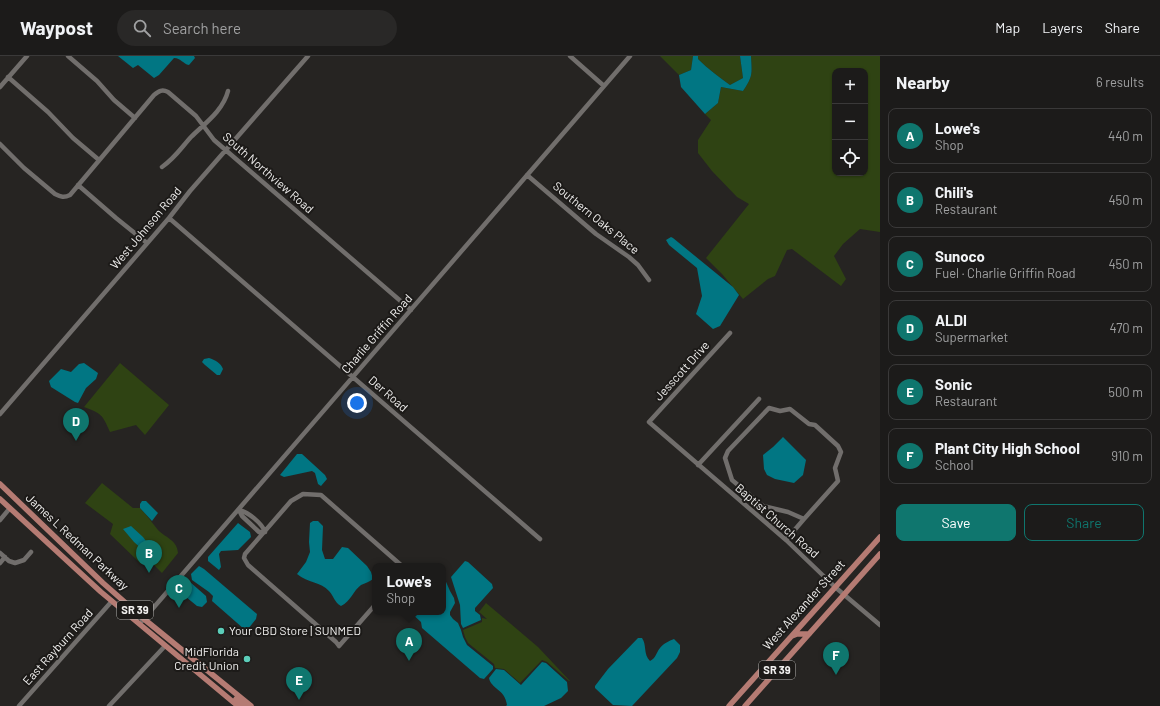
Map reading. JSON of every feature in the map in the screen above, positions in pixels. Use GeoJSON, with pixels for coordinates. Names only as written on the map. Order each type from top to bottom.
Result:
{"type":"FeatureCollection","features":[{"type":"Feature","properties":{"kind":"main road","name":"James L Redman Parkway"},"geometry":{"type":"LineString","coordinates":[[0,484],[103,583],[144,619],[251,706]]}},
{"type":"Feature","properties":{"kind":"main road","name":"James L Redman Parkway"},"geometry":{"type":"LineString","coordinates":[[0,499],[112,601],[238,706]]}},
{"type":"Feature","properties":{"kind":"main road","name":"West Alexander Street"},"geometry":{"type":"LineString","coordinates":[[729,706],[789,637],[880,537]]}},
{"type":"Feature","properties":{"kind":"main road","name":"West Alexander Street"},"geometry":{"type":"LineString","coordinates":[[745,706],[880,554]]}},
{"type":"Feature","properties":{"kind":"main road"},"geometry":{"type":"LineString","coordinates":[[789,637],[797,634],[809,634]]}},
{"type":"Feature","properties":{"kind":"main road"},"geometry":{"type":"LineString","coordinates":[[215,687],[227,692],[244,706]]}},
{"type":"Feature","properties":{"kind":"street"},"geometry":{"type":"LineString","coordinates":[[0,87],[27,56]]}},
{"type":"Feature","properties":{"kind":"street"},"geometry":{"type":"LineString","coordinates":[[68,56],[97,81],[114,100],[135,118]]}},
{"type":"Feature","properties":{"kind":"street","name":"West Johnson Road"},"geometry":{"type":"LineString","coordinates":[[0,414],[169,218],[225,150],[308,56]]}},
{"type":"Feature","properties":{"kind":"street"},"geometry":{"type":"LineString","coordinates":[[570,56],[604,86]]}},
{"type":"Feature","properties":{"kind":"street","name":"Charlie Griffin Road"},"geometry":{"type":"LineString","coordinates":[[140,624],[630,56]]}},
{"type":"Feature","properties":{"kind":"street"},"geometry":{"type":"LineString","coordinates":[[8,77],[48,112],[73,138],[99,160]]}},
{"type":"Feature","properties":{"kind":"street","name":"South Northview Road"},"geometry":{"type":"LineString","coordinates":[[0,144],[24,168],[55,194],[60,197],[66,197],[70,195],[154,95],[164,90],[191,111],[214,140],[225,150],[411,310]]}},
{"type":"Feature","properties":{"kind":"street"},"geometry":{"type":"LineString","coordinates":[[162,166],[172,160],[191,138],[204,126],[223,104],[228,91]]}},
{"type":"Feature","properties":{"kind":"street","name":"Southern Oaks Place"},"geometry":{"type":"LineString","coordinates":[[527,175],[596,234],[629,257],[638,265],[648,280]]}},
{"type":"Feature","properties":{"kind":"street"},"geometry":{"type":"LineString","coordinates":[[78,184],[147,243]]}},
{"type":"Feature","properties":{"kind":"street","name":"Der Road"},"geometry":{"type":"LineString","coordinates":[[169,218],[540,539]]}},
{"type":"Feature","properties":{"kind":"street","name":"Jesscott Drive"},"geometry":{"type":"LineString","coordinates":[[649,422],[730,333]]}},
{"type":"Feature","properties":{"kind":"street"},"geometry":{"type":"LineString","coordinates":[[698,465],[759,400]]}},
{"type":"Feature","properties":{"kind":"street"},"geometry":{"type":"LineString","coordinates":[[786,540],[838,481],[835,468],[840,452],[838,446],[815,425],[809,424],[790,409],[780,411],[769,408],[728,451],[725,458],[732,480],[763,506],[788,512],[804,519]]}},
{"type":"Feature","properties":{"kind":"street","name":"Baptist Church Road"},"geometry":{"type":"LineString","coordinates":[[649,422],[786,540],[835,587],[880,625]]}},
{"type":"Feature","properties":{"kind":"street"},"geometry":{"type":"LineString","coordinates":[[372,608],[339,646],[248,565],[244,558],[245,554],[291,501],[303,494],[320,494],[399,563]]}},
{"type":"Feature","properties":{"kind":"street"},"geometry":{"type":"LineString","coordinates":[[0,520],[10,508]]}},
{"type":"Feature","properties":{"kind":"street"},"geometry":{"type":"LineString","coordinates":[[239,510],[246,511],[264,526],[265,532]]}},
{"type":"Feature","properties":{"kind":"street"},"geometry":{"type":"LineString","coordinates":[[0,552],[12,562],[18,563],[24,560],[31,552]]}},
{"type":"Feature","properties":{"kind":"street"},"geometry":{"type":"LineString","coordinates":[[0,563],[5,557]]}},
{"type":"Feature","properties":{"kind":"street","name":"East Rayburn Road"},"geometry":{"type":"LineString","coordinates":[[19,706],[112,601]]}},
{"type":"Feature","properties":{"kind":"street"},"geometry":{"type":"LineString","coordinates":[[109,706],[165,646]]}},
{"type":"Feature","properties":{"kind":"green space"},"geometry":{"type":"Polygon","coordinates":[[[660,56],[693,56],[691,70],[679,75],[660,56]]]}},
{"type":"Feature","properties":{"kind":"green space"},"geometry":{"type":"Polygon","coordinates":[[[698,56],[740,56],[743,78],[730,85],[702,63],[698,59],[698,56]]]}},
{"type":"Feature","properties":{"kind":"green space"},"geometry":{"type":"Polygon","coordinates":[[[751,56],[880,56],[880,232],[860,229],[843,244],[834,256],[846,279],[841,286],[792,249],[787,250],[775,276],[768,279],[743,299],[706,258],[749,204],[737,197],[712,171],[698,153],[698,140],[711,120],[705,114],[718,103],[721,87],[743,91],[749,82],[752,71],[751,56]]]}},
{"type":"Feature","properties":{"kind":"green space"},"geometry":{"type":"Polygon","coordinates":[[[120,363],[169,405],[145,435],[136,425],[110,432],[101,415],[84,407],[120,363]]]}},
{"type":"Feature","properties":{"kind":"green space"},"geometry":{"type":"Polygon","coordinates":[[[102,483],[133,508],[140,508],[158,530],[176,545],[178,553],[162,573],[149,560],[141,564],[110,534],[113,524],[85,503],[102,483]]]}},
{"type":"Feature","properties":{"kind":"green space"},"geometry":{"type":"Polygon","coordinates":[[[486,603],[538,647],[570,681],[547,662],[542,660],[520,683],[504,669],[495,668],[494,664],[468,643],[463,630],[482,622],[482,618],[487,619],[479,612],[486,603]]]}},
{"type":"Feature","properties":{"kind":"water"},"geometry":{"type":"Polygon","coordinates":[[[118,56],[194,56],[195,58],[189,65],[174,58],[159,75],[154,78],[138,65],[133,68],[118,56]]]}},
{"type":"Feature","properties":{"kind":"water"},"geometry":{"type":"Polygon","coordinates":[[[693,56],[698,56],[698,59],[702,63],[730,85],[743,78],[740,56],[751,56],[752,71],[749,82],[743,91],[721,87],[718,103],[705,114],[681,87],[679,75],[691,70],[693,56]]]}},
{"type":"Feature","properties":{"kind":"water"},"geometry":{"type":"Polygon","coordinates":[[[671,237],[733,287],[739,295],[720,326],[713,329],[696,314],[702,296],[697,268],[669,245],[666,240],[671,237]]]}},
{"type":"Feature","properties":{"kind":"water"},"geometry":{"type":"Polygon","coordinates":[[[209,358],[221,365],[223,369],[220,375],[217,375],[202,362],[204,359],[209,358]]]}},
{"type":"Feature","properties":{"kind":"water"},"geometry":{"type":"Polygon","coordinates":[[[84,363],[98,373],[96,379],[86,388],[78,403],[51,387],[49,381],[61,369],[71,372],[79,364],[84,363]]]}},
{"type":"Feature","properties":{"kind":"water"},"geometry":{"type":"Polygon","coordinates":[[[783,437],[806,460],[803,475],[794,483],[775,479],[767,475],[764,469],[763,455],[783,437]]]}},
{"type":"Feature","properties":{"kind":"water"},"geometry":{"type":"Polygon","coordinates":[[[297,454],[302,454],[325,475],[327,479],[321,486],[318,484],[315,473],[312,471],[284,477],[280,475],[297,454]]]}},
{"type":"Feature","properties":{"kind":"water"},"geometry":{"type":"Polygon","coordinates":[[[142,501],[146,501],[158,513],[152,521],[140,508],[142,501]]]}},
{"type":"Feature","properties":{"kind":"water"},"geometry":{"type":"Polygon","coordinates":[[[313,521],[318,521],[323,526],[322,550],[325,559],[333,559],[342,547],[348,548],[367,566],[371,572],[372,580],[361,585],[341,606],[326,588],[297,574],[306,562],[310,552],[310,523],[313,521]]]}},
{"type":"Feature","properties":{"kind":"water"},"geometry":{"type":"Polygon","coordinates":[[[238,523],[250,532],[251,537],[238,550],[221,551],[219,554],[221,567],[219,570],[208,561],[208,557],[238,523]]]}},
{"type":"Feature","properties":{"kind":"water"},"geometry":{"type":"Polygon","coordinates":[[[131,526],[149,545],[143,550],[123,529],[131,526]]]}},
{"type":"Feature","properties":{"kind":"water"},"geometry":{"type":"Polygon","coordinates":[[[465,561],[492,584],[493,588],[475,608],[475,611],[480,615],[481,620],[463,628],[461,624],[460,605],[451,577],[465,561]]]}},
{"type":"Feature","properties":{"kind":"water"},"geometry":{"type":"Polygon","coordinates":[[[199,566],[257,614],[256,619],[248,629],[244,629],[212,601],[213,596],[192,580],[191,574],[199,566]]]}},
{"type":"Feature","properties":{"kind":"water"},"geometry":{"type":"Polygon","coordinates":[[[186,582],[190,582],[206,596],[207,602],[202,607],[197,606],[180,592],[181,588],[186,582]]]}},
{"type":"Feature","properties":{"kind":"water"},"geometry":{"type":"Polygon","coordinates":[[[446,582],[455,603],[450,615],[458,623],[467,645],[493,666],[493,669],[484,679],[480,678],[422,628],[421,622],[413,615],[446,615],[446,582]]]}},
{"type":"Feature","properties":{"kind":"water"},"geometry":{"type":"Polygon","coordinates":[[[638,638],[642,638],[646,655],[650,661],[654,658],[663,645],[674,639],[680,645],[680,652],[677,658],[632,706],[613,705],[595,688],[595,686],[608,669],[638,638]]]}},
{"type":"Feature","properties":{"kind":"water"},"geometry":{"type":"Polygon","coordinates":[[[542,662],[546,663],[567,682],[568,691],[561,698],[544,706],[506,706],[504,696],[490,682],[489,678],[496,669],[504,670],[521,685],[542,662]]]}},
{"type":"Feature","properties":{"kind":"place","name":"ALDI"},"geometry":{"type":"Point","coordinates":[76,441]}},
{"type":"Feature","properties":{"kind":"place","name":"Chili's"},"geometry":{"type":"Point","coordinates":[149,573]}},
{"type":"Feature","properties":{"kind":"place","name":"Sunoco"},"geometry":{"type":"Point","coordinates":[179,608]}},
{"type":"Feature","properties":{"kind":"place","name":"Your CBD Store | SUNMED"},"geometry":{"type":"Point","coordinates":[221,631]}},
{"type":"Feature","properties":{"kind":"place","name":"MidFlorida Credit Union"},"geometry":{"type":"Point","coordinates":[247,659]}},
{"type":"Feature","properties":{"kind":"place","name":"Lowe's"},"geometry":{"type":"Point","coordinates":[409,661]}},
{"type":"Feature","properties":{"kind":"place","name":"Plant City High School"},"geometry":{"type":"Point","coordinates":[836,675]}},
{"type":"Feature","properties":{"kind":"place","name":"Sonic"},"geometry":{"type":"Point","coordinates":[299,700]}}]}
